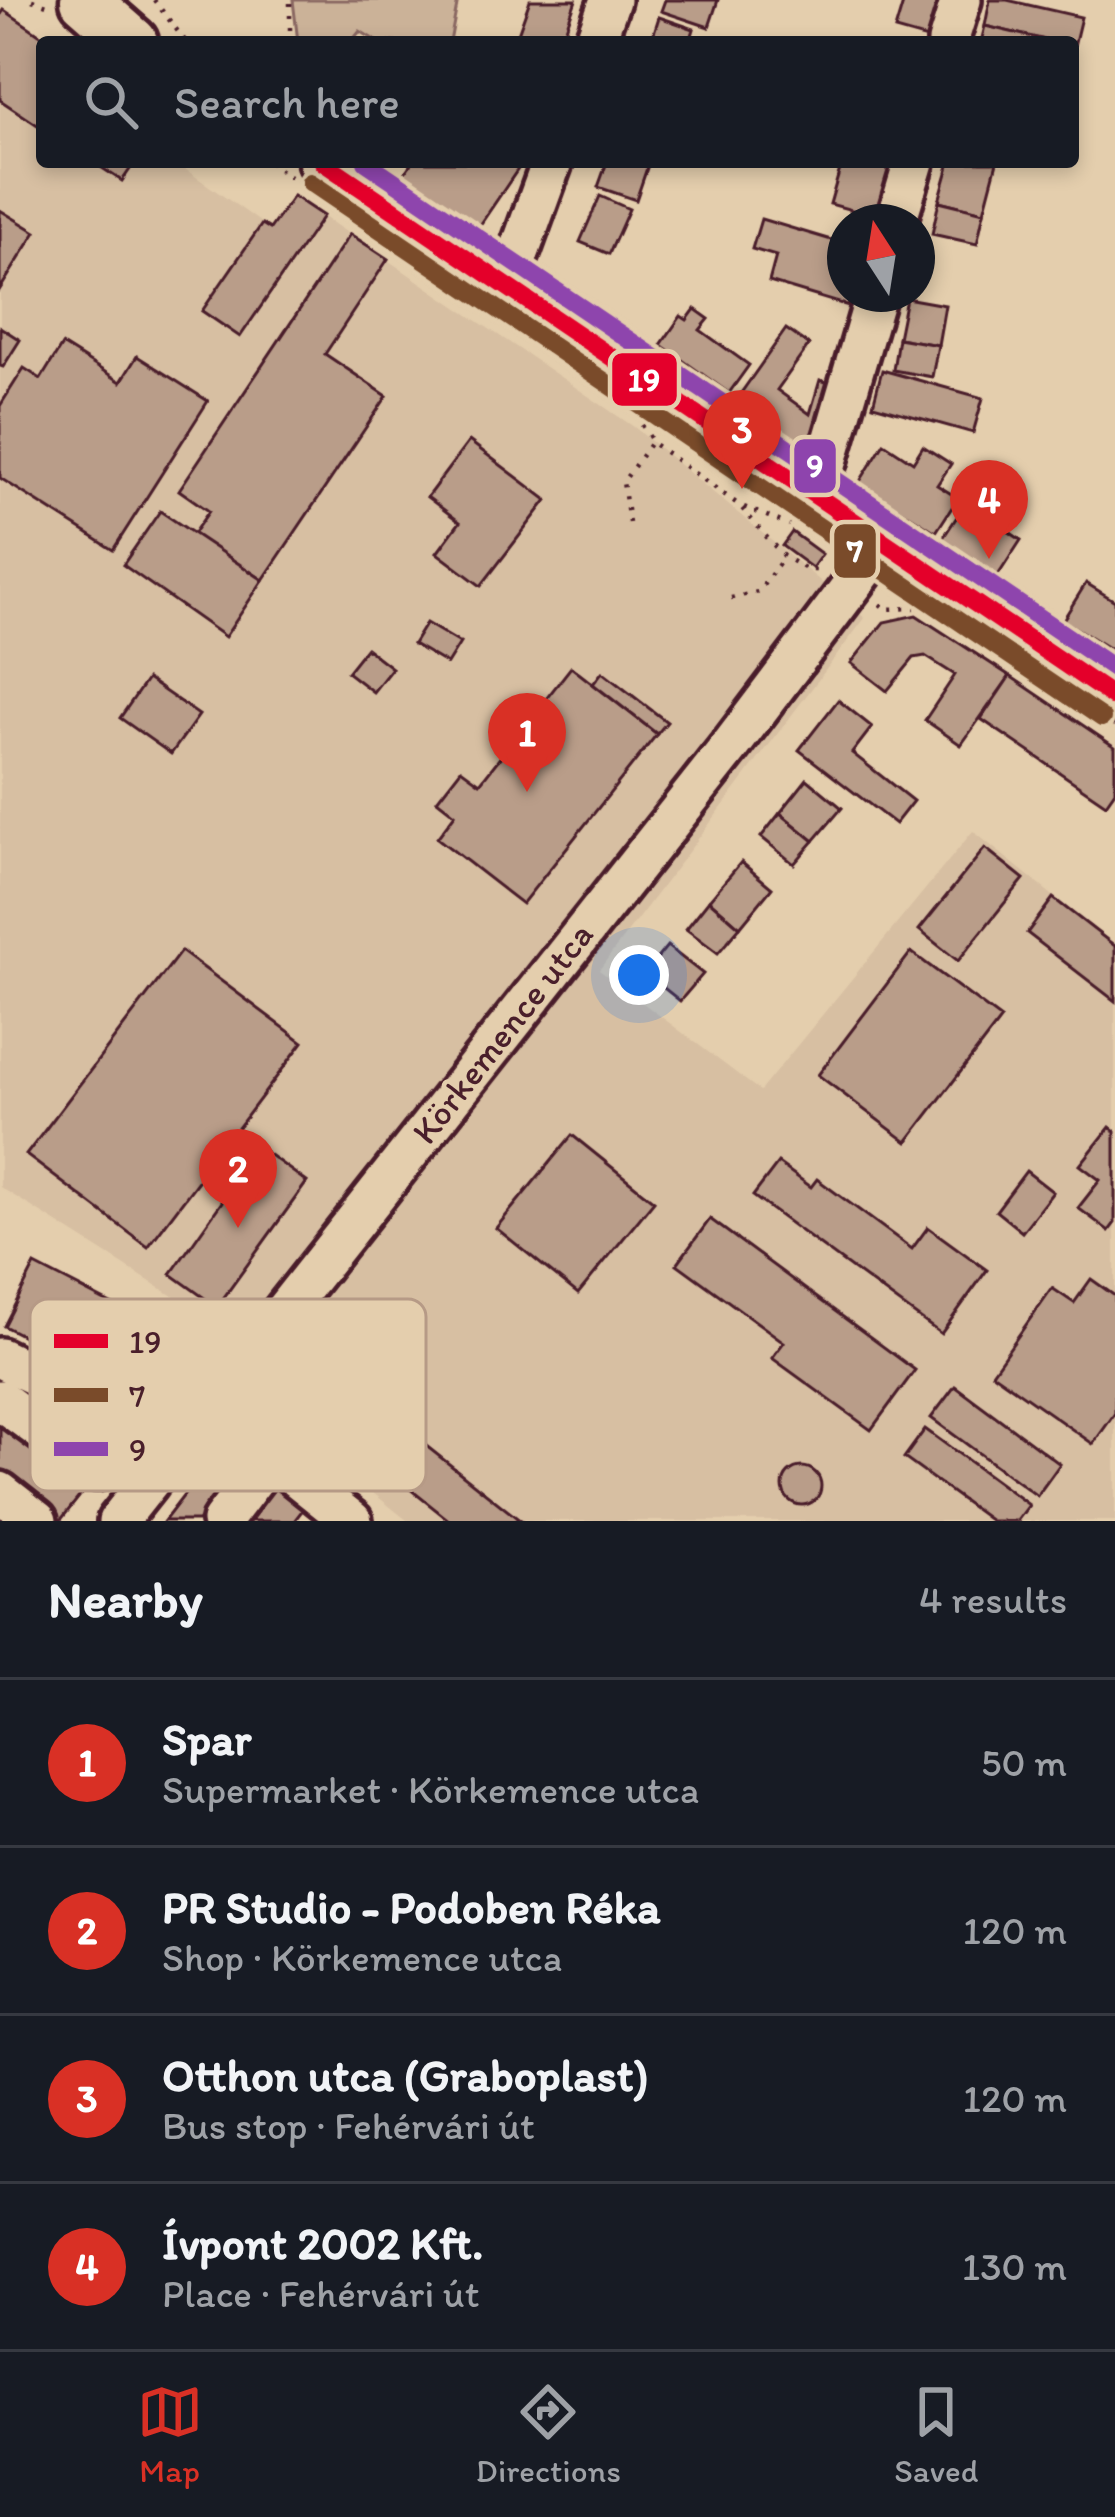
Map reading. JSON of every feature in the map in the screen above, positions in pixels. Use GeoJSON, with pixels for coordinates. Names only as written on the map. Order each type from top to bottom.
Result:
{"type":"FeatureCollection","features":[{"type":"Feature","properties":{"kind":"main road"},"geometry":{"type":"LineString","coordinates":[[85,0],[126,36]]}},
{"type":"Feature","properties":{"kind":"main road"},"geometry":{"type":"LineString","coordinates":[[136,0],[158,36]]}},
{"type":"Feature","properties":{"kind":"main road"},"geometry":{"type":"LineString","coordinates":[[332,168],[507,286],[804,511],[884,543],[1115,698]]}},
{"type":"Feature","properties":{"kind":"street"},"geometry":{"type":"LineString","coordinates":[[597,36],[610,0]]}},
{"type":"Feature","properties":{"kind":"street"},"geometry":{"type":"LineString","coordinates":[[951,36],[961,0]]}},
{"type":"Feature","properties":{"kind":"street"},"geometry":{"type":"LineString","coordinates":[[507,286],[550,168]]}},
{"type":"Feature","properties":{"kind":"street"},"geometry":{"type":"LineString","coordinates":[[901,204],[912,168]]}},
{"type":"Feature","properties":{"kind":"street"},"geometry":{"type":"LineString","coordinates":[[804,511],[827,462],[871,312]]}},
{"type":"Feature","properties":{"kind":"street","name":"Körkemence utca"},"geometry":{"type":"LineString","coordinates":[[294,1299],[729,748],[884,543]]}},
{"type":"Feature","properties":{"kind":"street"},"geometry":{"type":"LineString","coordinates":[[0,1358],[30,1373]]}},
{"type":"Feature","properties":{"kind":"street"},"geometry":{"type":"LineString","coordinates":[[0,1400],[30,1422]]}},
{"type":"Feature","properties":{"kind":"street","name":"Körkemence utca"},"geometry":{"type":"LineString","coordinates":[[118,1521],[142,1491]]}},
{"type":"Feature","properties":{"kind":"street"},"geometry":{"type":"LineString","coordinates":[[222,1521],[245,1491]]}},
{"type":"Feature","properties":{"kind":"street"},"geometry":{"type":"LineString","coordinates":[[307,1491],[329,1513]]}},
{"type":"Feature","properties":{"kind":"street"},"geometry":{"type":"LineString","coordinates":[[0,1492],[37,1521]]}},
{"type":"Feature","properties":{"kind":"path"},"geometry":{"type":"LineString","coordinates":[[154,0],[181,36]]}},
{"type":"Feature","properties":{"kind":"path"},"geometry":{"type":"LineString","coordinates":[[290,0],[290,36]]}},
{"type":"Feature","properties":{"kind":"path"},"geometry":{"type":"LineString","coordinates":[[629,523],[623,482],[652,441]]}},
{"type":"Feature","properties":{"kind":"path"},"geometry":{"type":"LineString","coordinates":[[804,511],[739,506],[784,557],[808,570],[830,569]]}},
{"type":"Feature","properties":{"kind":"path"},"geometry":{"type":"LineString","coordinates":[[730,598],[758,592],[784,557]]}},
{"type":"Feature","properties":{"kind":"shaded area"},"geometry":{"type":"Polygon","coordinates":[[[293,0],[458,0],[451,36],[368,36],[360,31],[356,36],[297,36],[293,0]]]}},
{"type":"Feature","properties":{"kind":"shaded area"},"geometry":{"type":"Polygon","coordinates":[[[0,8],[42,36],[36,36],[36,168],[184,168],[270,229],[293,196],[634,427],[865,618],[599,970],[760,1091],[973,831],[1115,946],[1115,1521],[408,1521],[371,1491],[426,1491],[426,1299],[178,1299],[0,1187],[0,8]]]}},
{"type":"Feature","properties":{"kind":"building"},"geometry":{"type":"Polygon","coordinates":[[[530,0],[576,0],[563,36],[517,36],[530,0]]]}},
{"type":"Feature","properties":{"kind":"building"},"geometry":{"type":"Polygon","coordinates":[[[665,0],[718,0],[709,27],[661,11],[665,0]]]}},
{"type":"Feature","properties":{"kind":"building"},"geometry":{"type":"Polygon","coordinates":[[[904,0],[938,0],[928,36],[895,30],[904,0]]]}},
{"type":"Feature","properties":{"kind":"building"},"geometry":{"type":"Polygon","coordinates":[[[990,0],[1081,17],[1076,36],[1028,36],[985,26],[990,0]]]}},
{"type":"Feature","properties":{"kind":"building"},"geometry":{"type":"Polygon","coordinates":[[[4,10],[42,36],[36,36],[36,124],[0,100],[0,16],[4,10]]]}},
{"type":"Feature","properties":{"kind":"building"},"geometry":{"type":"Polygon","coordinates":[[[659,17],[694,29],[692,36],[653,36],[659,17]]]}},
{"type":"Feature","properties":{"kind":"building"},"geometry":{"type":"Polygon","coordinates":[[[985,26],[1028,36],[982,36],[985,26]]]}},
{"type":"Feature","properties":{"kind":"building"},"geometry":{"type":"Polygon","coordinates":[[[102,168],[131,168],[122,181],[102,168]]]}},
{"type":"Feature","properties":{"kind":"building"},"geometry":{"type":"Polygon","coordinates":[[[408,168],[519,168],[476,231],[400,180],[408,168]]]}},
{"type":"Feature","properties":{"kind":"building"},"geometry":{"type":"Polygon","coordinates":[[[605,168],[647,168],[636,200],[598,187],[605,168]]]}},
{"type":"Feature","properties":{"kind":"building"},"geometry":{"type":"Polygon","coordinates":[[[840,168],[892,168],[881,204],[830,204],[840,168]]]}},
{"type":"Feature","properties":{"kind":"building"},"geometry":{"type":"Polygon","coordinates":[[[948,168],[995,168],[984,212],[939,201],[948,168]]]}},
{"type":"Feature","properties":{"kind":"building"},"geometry":{"type":"Polygon","coordinates":[[[293,196],[323,216],[240,337],[202,311],[262,224],[270,229],[293,196]]]}},
{"type":"Feature","properties":{"kind":"building"},"geometry":{"type":"Polygon","coordinates":[[[600,196],[629,209],[609,254],[580,242],[600,196]]]}},
{"type":"Feature","properties":{"kind":"building"},"geometry":{"type":"Polygon","coordinates":[[[939,201],[984,212],[977,244],[935,235],[939,201]]]}},
{"type":"Feature","properties":{"kind":"building"},"geometry":{"type":"Polygon","coordinates":[[[0,210],[36,232],[0,289],[0,210]]]}},
{"type":"Feature","properties":{"kind":"building"},"geometry":{"type":"Polygon","coordinates":[[[761,219],[827,239],[827,299],[769,282],[776,256],[752,249],[761,219]]]}},
{"type":"Feature","properties":{"kind":"building"},"geometry":{"type":"Polygon","coordinates":[[[350,234],[388,259],[325,354],[387,396],[263,580],[193,534],[209,511],[179,490],[350,234]]]}},
{"type":"Feature","properties":{"kind":"building"},"geometry":{"type":"Polygon","coordinates":[[[935,303],[945,305],[938,345],[898,338],[903,312],[935,312],[935,303]]]}},
{"type":"Feature","properties":{"kind":"building"},"geometry":{"type":"Polygon","coordinates":[[[695,309],[709,319],[700,330],[749,365],[729,393],[661,345],[681,316],[687,320],[695,309]]]}},
{"type":"Feature","properties":{"kind":"building"},"geometry":{"type":"Polygon","coordinates":[[[0,327],[20,340],[3,367],[0,366],[0,327]]]}},
{"type":"Feature","properties":{"kind":"building"},"geometry":{"type":"Polygon","coordinates":[[[786,329],[809,345],[777,390],[810,414],[820,380],[842,387],[826,441],[802,445],[736,400],[786,329]]]}},
{"type":"Feature","properties":{"kind":"building"},"geometry":{"type":"Polygon","coordinates":[[[898,338],[938,345],[932,377],[893,370],[898,338]]]}},
{"type":"Feature","properties":{"kind":"building"},"geometry":{"type":"Polygon","coordinates":[[[62,345],[121,382],[137,356],[208,401],[113,550],[0,478],[0,406],[24,368],[41,379],[62,345]]]}},
{"type":"Feature","properties":{"kind":"building"},"geometry":{"type":"Polygon","coordinates":[[[882,370],[983,398],[973,433],[873,405],[882,370]]]}},
{"type":"Feature","properties":{"kind":"building"},"geometry":{"type":"Polygon","coordinates":[[[469,441],[547,500],[481,586],[437,553],[460,522],[427,497],[469,441]]]}},
{"type":"Feature","properties":{"kind":"building"},"geometry":{"type":"Polygon","coordinates":[[[884,443],[913,462],[923,446],[951,464],[937,485],[958,498],[936,532],[859,483],[884,443]]]}},
{"type":"Feature","properties":{"kind":"building"},"geometry":{"type":"Polygon","coordinates":[[[962,509],[1021,540],[997,577],[941,541],[962,509]]]}},
{"type":"Feature","properties":{"kind":"building"},"geometry":{"type":"Polygon","coordinates":[[[160,511],[263,580],[225,637],[123,565],[160,511]]]}},
{"type":"Feature","properties":{"kind":"building"},"geometry":{"type":"Polygon","coordinates":[[[792,532],[822,554],[812,568],[782,546],[792,532]]]}},
{"type":"Feature","properties":{"kind":"building"},"geometry":{"type":"Polygon","coordinates":[[[1086,583],[1115,601],[1115,652],[1063,620],[1086,583]]]}},
{"type":"Feature","properties":{"kind":"building"},"geometry":{"type":"Polygon","coordinates":[[[916,615],[1010,676],[961,745],[925,720],[955,675],[925,656],[914,658],[887,691],[851,663],[884,622],[916,615]]]}},
{"type":"Feature","properties":{"kind":"building"},"geometry":{"type":"Polygon","coordinates":[[[426,623],[460,643],[447,664],[413,644],[426,623]]]}},
{"type":"Feature","properties":{"kind":"building"},"geometry":{"type":"Polygon","coordinates":[[[366,648],[392,668],[373,692],[347,672],[366,648]]]}},
{"type":"Feature","properties":{"kind":"building"},"geometry":{"type":"Polygon","coordinates":[[[571,667],[657,734],[522,904],[437,838],[455,814],[437,800],[461,769],[480,783],[571,667]]]}},
{"type":"Feature","properties":{"kind":"building"},"geometry":{"type":"Polygon","coordinates":[[[602,672],[667,722],[657,734],[593,684],[602,672]]]}},
{"type":"Feature","properties":{"kind":"building"},"geometry":{"type":"Polygon","coordinates":[[[1010,676],[1115,747],[1115,791],[1106,804],[981,719],[1010,676]]]}},
{"type":"Feature","properties":{"kind":"building"},"geometry":{"type":"Polygon","coordinates":[[[147,679],[199,715],[171,754],[120,718],[147,679]]]}},
{"type":"Feature","properties":{"kind":"building"},"geometry":{"type":"Polygon","coordinates":[[[838,700],[872,727],[852,753],[913,801],[895,824],[799,750],[838,700]]]}},
{"type":"Feature","properties":{"kind":"building"},"geometry":{"type":"Polygon","coordinates":[[[807,779],[842,808],[814,841],[780,813],[807,779]]]}},
{"type":"Feature","properties":{"kind":"building"},"geometry":{"type":"Polygon","coordinates":[[[780,813],[814,841],[794,864],[761,837],[780,813]]]}},
{"type":"Feature","properties":{"kind":"building"},"geometry":{"type":"Polygon","coordinates":[[[985,848],[1024,879],[958,961],[919,930],[985,848]]]}},
{"type":"Feature","properties":{"kind":"building"},"geometry":{"type":"Polygon","coordinates":[[[741,862],[772,888],[740,927],[709,900],[741,862]]]}},
{"type":"Feature","properties":{"kind":"building"},"geometry":{"type":"Polygon","coordinates":[[[1053,898],[1115,946],[1115,1001],[1027,933],[1053,898]]]}},
{"type":"Feature","properties":{"kind":"building"},"geometry":{"type":"Polygon","coordinates":[[[709,900],[740,927],[718,953],[686,929],[709,900]]]}},
{"type":"Feature","properties":{"kind":"building"},"geometry":{"type":"Polygon","coordinates":[[[667,946],[703,974],[680,1001],[645,973],[667,946]]]}},
{"type":"Feature","properties":{"kind":"building"},"geometry":{"type":"Polygon","coordinates":[[[181,951],[303,1042],[148,1247],[26,1155],[181,951]]]}},
{"type":"Feature","properties":{"kind":"building"},"geometry":{"type":"Polygon","coordinates":[[[911,952],[1001,1019],[907,1142],[818,1075],[911,952]]]}},
{"type":"Feature","properties":{"kind":"building"},"geometry":{"type":"Polygon","coordinates":[[[1110,1127],[1115,1131],[1115,1223],[1109,1231],[1078,1208],[1100,1180],[1080,1165],[1110,1127]]]}},
{"type":"Feature","properties":{"kind":"building"},"geometry":{"type":"Polygon","coordinates":[[[572,1135],[654,1201],[578,1294],[496,1228],[572,1135]]]}},
{"type":"Feature","properties":{"kind":"building"},"geometry":{"type":"Polygon","coordinates":[[[260,1148],[307,1182],[223,1299],[206,1299],[171,1274],[260,1148]]]}},
{"type":"Feature","properties":{"kind":"building"},"geometry":{"type":"Polygon","coordinates":[[[778,1163],[811,1187],[817,1179],[912,1249],[928,1227],[987,1270],[941,1334],[753,1196],[778,1163]]]}},
{"type":"Feature","properties":{"kind":"building"},"geometry":{"type":"Polygon","coordinates":[[[1026,1171],[1053,1192],[1022,1232],[996,1211],[1026,1171]]]}},
{"type":"Feature","properties":{"kind":"building"},"geometry":{"type":"Polygon","coordinates":[[[710,1219],[915,1370],[871,1430],[772,1358],[784,1342],[677,1264],[710,1219]]]}},
{"type":"Feature","properties":{"kind":"building"},"geometry":{"type":"Polygon","coordinates":[[[35,1265],[101,1299],[30,1299],[30,1339],[4,1326],[35,1265]]]}},
{"type":"Feature","properties":{"kind":"building"},"geometry":{"type":"Polygon","coordinates":[[[1091,1279],[1115,1296],[1115,1413],[1093,1444],[992,1373],[1052,1288],[1074,1303],[1091,1279]]]}},
{"type":"Feature","properties":{"kind":"building"},"geometry":{"type":"Polygon","coordinates":[[[955,1386],[1060,1464],[1037,1496],[931,1418],[955,1386]]]}},
{"type":"Feature","properties":{"kind":"building"},"geometry":{"type":"Polygon","coordinates":[[[0,1418],[30,1442],[30,1491],[84,1491],[60,1521],[0,1475],[0,1418]]]}},
{"type":"Feature","properties":{"kind":"building"},"geometry":{"type":"Polygon","coordinates":[[[925,1429],[1029,1505],[1017,1521],[991,1521],[904,1458],[925,1429]]]}},
{"type":"Feature","properties":{"kind":"building"},"geometry":{"type":"Polygon","coordinates":[[[426,1446],[521,1521],[450,1521],[412,1491],[426,1491],[426,1446]]]}},
{"type":"Feature","properties":{"kind":"building"},"geometry":{"type":"Polygon","coordinates":[[[802,1467],[815,1473],[821,1486],[815,1499],[802,1505],[789,1499],[783,1486],[789,1473],[802,1467]]]}},
{"type":"Feature","properties":{"kind":"building"},"geometry":{"type":"Polygon","coordinates":[[[187,1491],[221,1491],[198,1521],[164,1521],[187,1491]]]}},
{"type":"Feature","properties":{"kind":"building"},"geometry":{"type":"Polygon","coordinates":[[[266,1491],[315,1494],[294,1521],[243,1521],[266,1491]]]}},
{"type":"Feature","properties":{"kind":"transit line","name":"19"},"geometry":{"type":"LineString","coordinates":[[332,168],[1115,698]]}},
{"type":"Feature","properties":{"kind":"transit line","name":"9"},"geometry":{"type":"LineString","coordinates":[[375,168],[1115,669]]}},
{"type":"Feature","properties":{"kind":"transit line","name":"7"},"geometry":{"type":"LineString","coordinates":[[310,182],[1102,718]]}},
{"type":"Feature","properties":{"kind":"place","name":"Otthon utca (Graboplast)"},"geometry":{"type":"Point","coordinates":[742,489]}},
{"type":"Feature","properties":{"kind":"place","name":"Ívpont 2002 Kft."},"geometry":{"type":"Point","coordinates":[989,559]}},
{"type":"Feature","properties":{"kind":"place","name":"Spar"},"geometry":{"type":"Point","coordinates":[527,792]}},
{"type":"Feature","properties":{"kind":"place","name":"PR Studio - Podoben Réka"},"geometry":{"type":"Point","coordinates":[238,1228]}}]}
